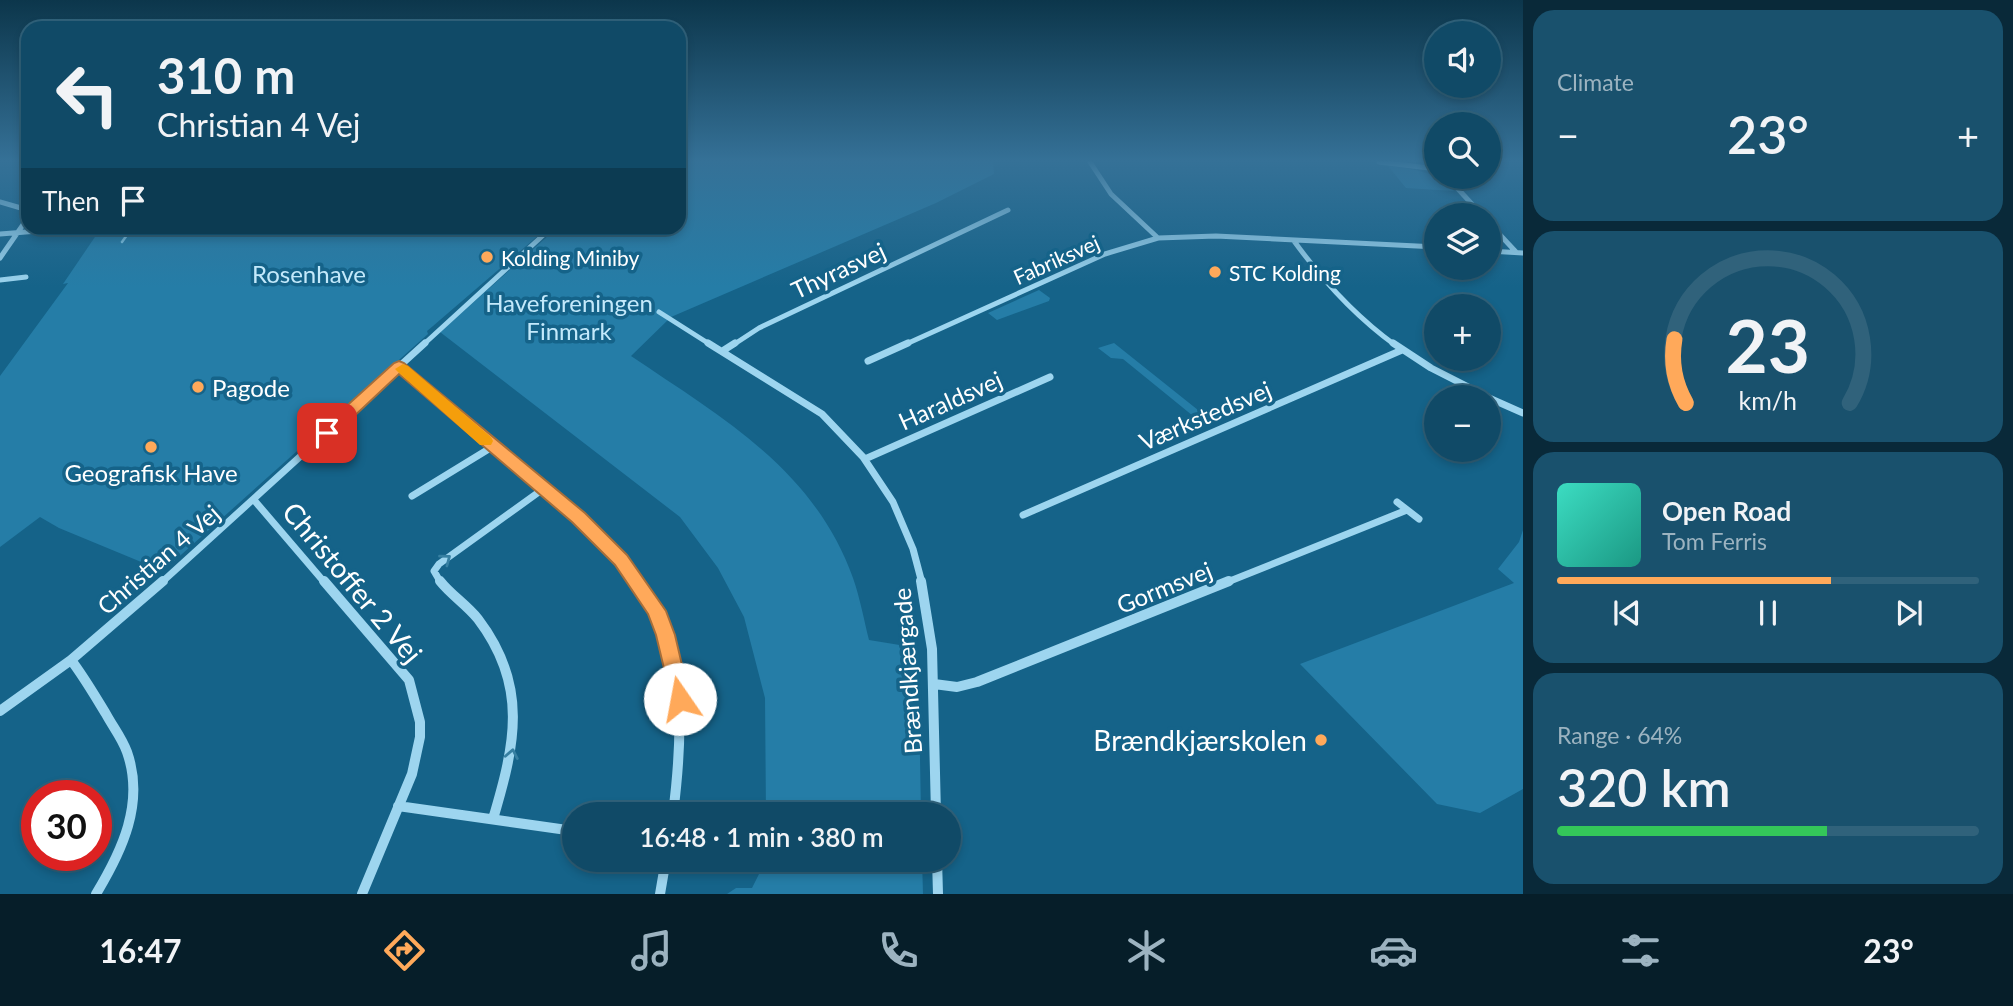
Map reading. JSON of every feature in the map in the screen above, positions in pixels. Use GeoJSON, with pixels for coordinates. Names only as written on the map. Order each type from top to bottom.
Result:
{"type":"FeatureCollection","features":[{"type":"Feature","properties":{"kind":"street"},"geometry":{"type":"LineString","coordinates":[[1122,204],[1158,238]]}},
{"type":"Feature","properties":{"kind":"street","name":"Thyrasvej"},"geometry":{"type":"LineString","coordinates":[[724,350],[758,328],[1008,210]]}},
{"type":"Feature","properties":{"kind":"street"},"geometry":{"type":"LineString","coordinates":[[0,234],[20,232]]}},
{"type":"Feature","properties":{"kind":"street"},"geometry":{"type":"LineString","coordinates":[[0,258],[20,232]]}},
{"type":"Feature","properties":{"kind":"street","name":"Christian 4 Vej"},"geometry":{"type":"LineString","coordinates":[[0,711],[71,660],[254,500],[543,235]]}},
{"type":"Feature","properties":{"kind":"street"},"geometry":{"type":"LineString","coordinates":[[1501,235],[1519,253]]}},
{"type":"Feature","properties":{"kind":"street","name":"Fabriksvej"},"geometry":{"type":"LineString","coordinates":[[868,360],[1105,254],[1158,238],[1206,236],[1424,246]]}},
{"type":"Feature","properties":{"kind":"street"},"geometry":{"type":"LineString","coordinates":[[1294,240],[1315,273],[1356,317],[1402,350],[1465,385]]}},
{"type":"Feature","properties":{"kind":"street"},"geometry":{"type":"LineString","coordinates":[[1501,252],[1519,253]]}},
{"type":"Feature","properties":{"kind":"street"},"geometry":{"type":"LineString","coordinates":[[0,280],[26,277]]}},
{"type":"Feature","properties":{"kind":"street","name":"Brændkjærgade"},"geometry":{"type":"LineString","coordinates":[[659,312],[724,350],[822,414],[844,433],[890,494],[908,531],[927,600],[934,684],[936,802]]}},
{"type":"Feature","properties":{"kind":"street","name":"Værkstedsvej"},"geometry":{"type":"LineString","coordinates":[[1023,515],[1402,350]]}},
{"type":"Feature","properties":{"kind":"street"},"geometry":{"type":"LineString","coordinates":[[399,366],[579,518],[613,552],[656,611],[666,635],[680,699],[681,747],[674,802]]}},
{"type":"Feature","properties":{"kind":"street","name":"Haraldsvej"},"geometry":{"type":"LineString","coordinates":[[865,459],[1050,377]]}},
{"type":"Feature","properties":{"kind":"street"},"geometry":{"type":"LineString","coordinates":[[1501,403],[1523,413]]}},
{"type":"Feature","properties":{"kind":"street"},"geometry":{"type":"LineString","coordinates":[[412,496],[492,447]]}},
{"type":"Feature","properties":{"kind":"street"},"geometry":{"type":"LineString","coordinates":[[493,819],[513,747],[513,687],[493,639],[434,571],[439,564],[543,489]]}},
{"type":"Feature","properties":{"kind":"street","name":"Christoffer 2 Vej"},"geometry":{"type":"LineString","coordinates":[[254,500],[409,680],[419,711],[420,737],[414,767],[362,894]]}},
{"type":"Feature","properties":{"kind":"street"},"geometry":{"type":"LineString","coordinates":[[1396,502],[1419,519]]}},
{"type":"Feature","properties":{"kind":"street","name":"Gormsvej"},"geometry":{"type":"LineString","coordinates":[[934,684],[957,687],[977,682],[1407,510]]}},
{"type":"Feature","properties":{"kind":"street"},"geometry":{"type":"LineString","coordinates":[[71,660],[83,674],[126,751],[133,773],[134,800],[128,831],[114,865],[96,894]]}},
{"type":"Feature","properties":{"kind":"street"},"geometry":{"type":"LineString","coordinates":[[398,806],[562,829]]}},
{"type":"Feature","properties":{"kind":"street"},"geometry":{"type":"LineString","coordinates":[[660,894],[664,872]]}},
{"type":"Feature","properties":{"kind":"street"},"geometry":{"type":"LineString","coordinates":[[937,872],[938,894]]}},
{"type":"Feature","properties":{"kind":"green space","name":"Haveforeningen Finmark"},"geometry":{"type":"Polygon","coordinates":[[[686,204],[934,204],[671,317],[631,356],[731,424],[789,476],[815,506],[836,540],[853,578],[869,640],[918,648],[921,802],[766,802],[765,698],[744,617],[718,568],[680,517],[440,332],[549,235],[686,235],[686,204]]]}},
{"type":"Feature","properties":{"kind":"green space","name":"Geografisk Have"},"geometry":{"type":"Polygon","coordinates":[[[96,235],[539,235],[427,331],[428,334],[163,571],[59,528],[40,517],[0,547],[0,376],[68,283],[63,284],[96,235]]]}},
{"type":"Feature","properties":{"kind":"green space"},"geometry":{"type":"Polygon","coordinates":[[[1039,290],[1050,298],[1049,301],[997,320],[988,313],[1039,290]]]}},
{"type":"Feature","properties":{"kind":"green space"},"geometry":{"type":"Polygon","coordinates":[[[1114,343],[1213,422],[1212,424],[1203,418],[1198,420],[1123,359],[1111,358],[1098,348],[1114,343]]]}},
{"type":"Feature","properties":{"kind":"green space"},"geometry":{"type":"Polygon","coordinates":[[[1523,530],[1523,789],[1480,813],[1437,804],[1300,664],[1514,583],[1498,569],[1519,542],[1523,530]]]}},
{"type":"Feature","properties":{"kind":"green space"},"geometry":{"type":"Polygon","coordinates":[[[922,872],[923,894],[727,894],[736,888],[752,888],[759,874],[922,872]]]}},
{"type":"Feature","properties":{"kind":"waterway"},"geometry":{"type":"LineString","coordinates":[[122,242],[127,235]]}},
{"type":"Feature","properties":{"kind":"slow traffic"},"geometry":{"type":"LineString","coordinates":[[403,369],[485,441]]}},
{"type":"Feature","properties":{"kind":"place","name":"Kolding Miniby"},"geometry":{"type":"Point","coordinates":[487,257]}},
{"type":"Feature","properties":{"kind":"place","name":"STC Kolding"},"geometry":{"type":"Point","coordinates":[1215,272]}},
{"type":"Feature","properties":{"kind":"place","name":"Pagode"},"geometry":{"type":"Point","coordinates":[198,387]}},
{"type":"Feature","properties":{"kind":"place","name":"Geografisk Have"},"geometry":{"type":"Point","coordinates":[151,447]}},
{"type":"Feature","properties":{"kind":"place","name":"Brændkjærskolen"},"geometry":{"type":"Point","coordinates":[1321,740]}},
{"type":"Feature","properties":{"kind":"route"},"geometry":{"type":"LineString","coordinates":[[327,433],[399,366],[579,518],[621,560],[656,611],[666,635],[680,699]]}},
{"type":"Feature","properties":{"kind":"park label","name":"Rosenhave"},"geometry":{"type":"Point","coordinates":[309,273]}}]}
